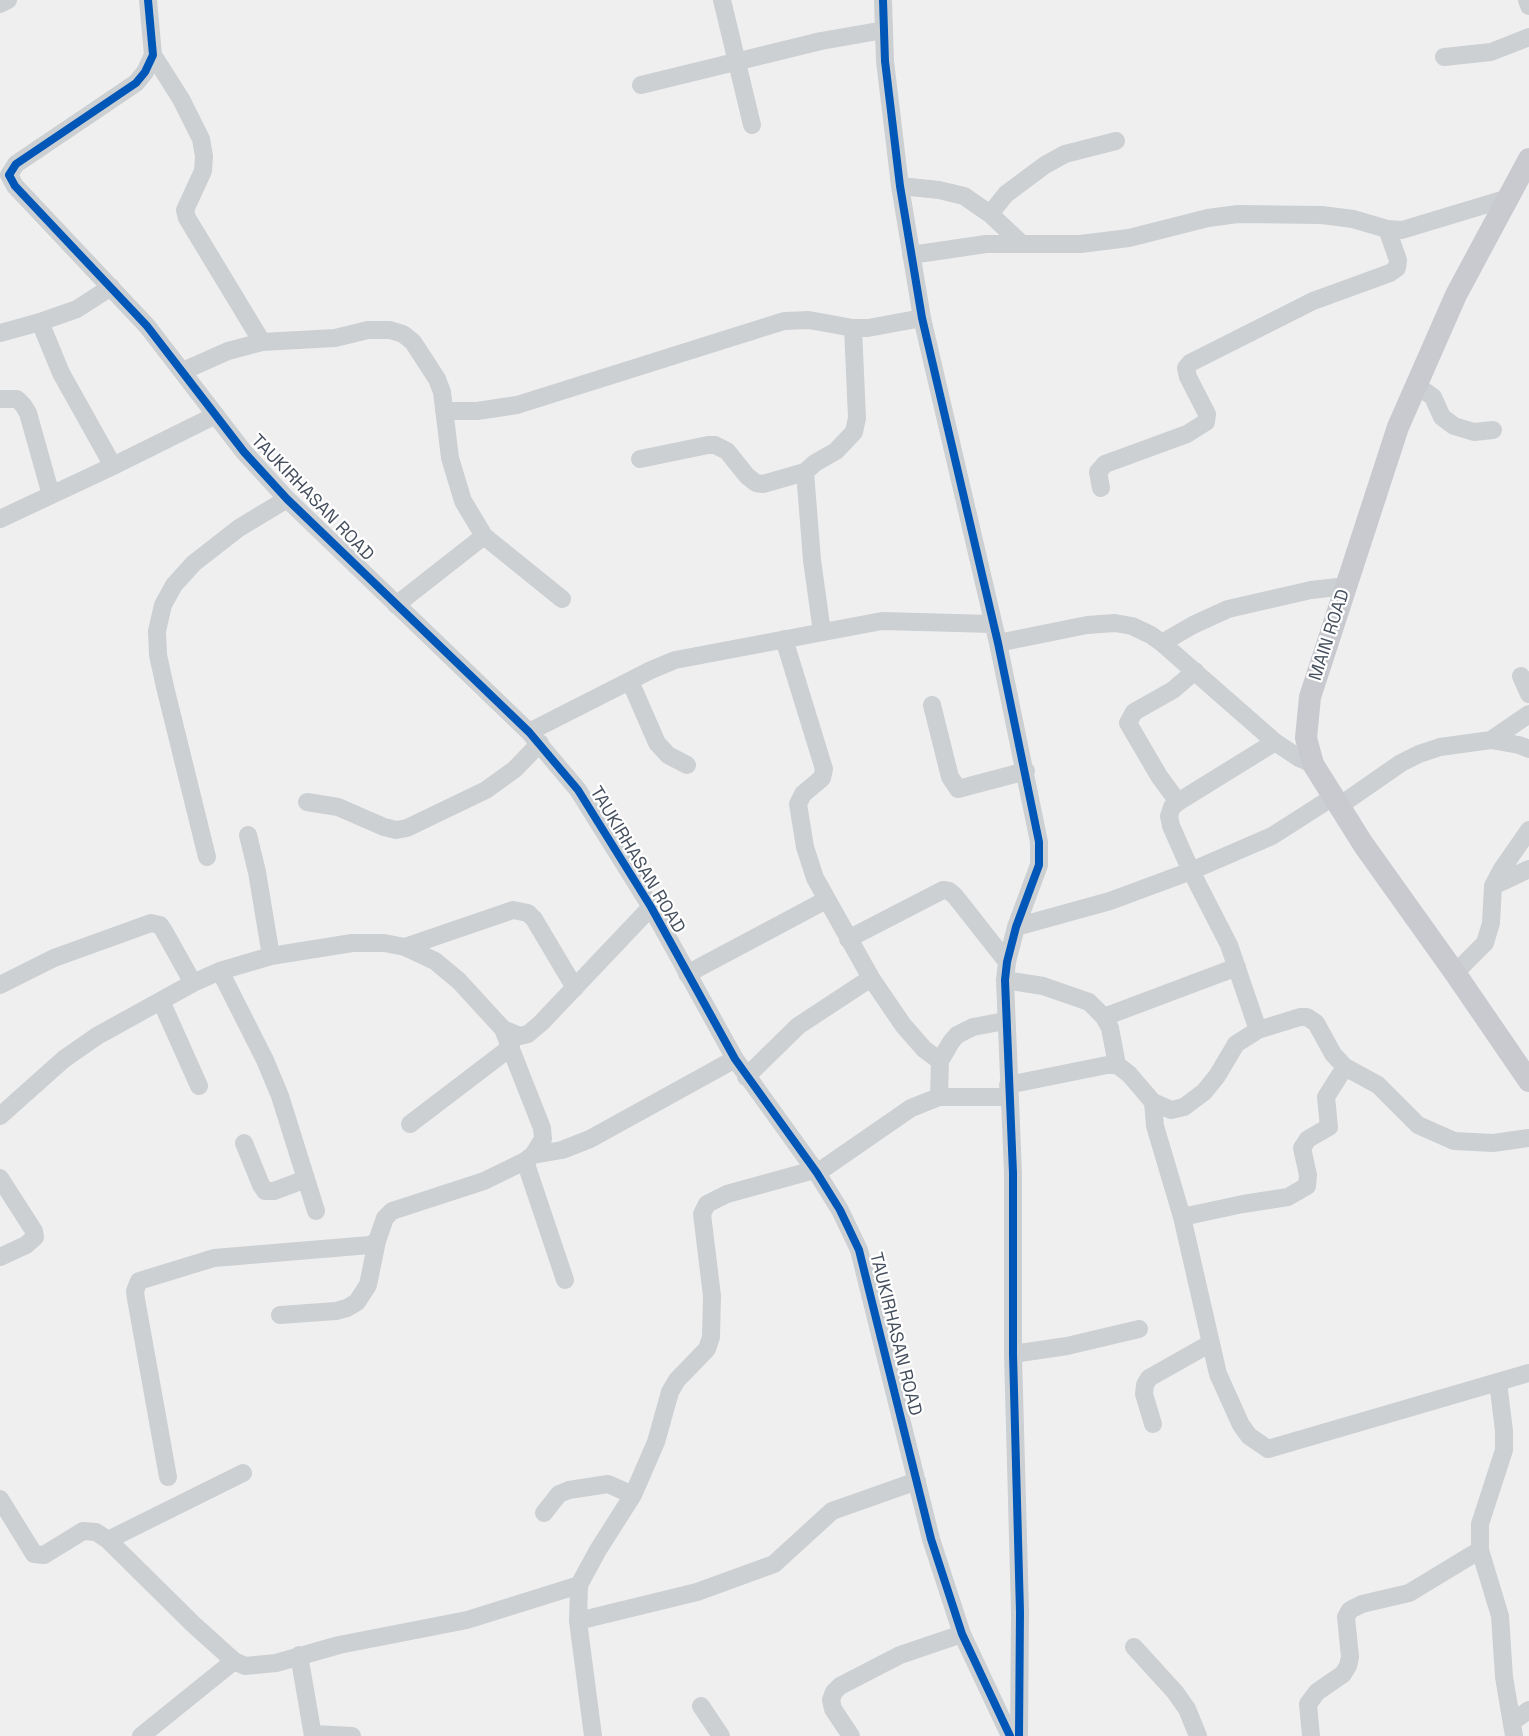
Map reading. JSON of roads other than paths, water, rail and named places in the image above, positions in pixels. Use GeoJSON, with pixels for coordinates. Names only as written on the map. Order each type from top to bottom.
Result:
{"type":"FeatureCollection","features":[{"type":"Feature","properties":{"kind":"main road","name":"MAIN ROAD"},"geometry":{"type":"LineString","coordinates":[[1529,159],[1456,295],[1398,427],[1310,697],[1306,738],[1313,764],[1362,844],[1529,1081]]}},
{"type":"Feature","properties":{"kind":"street"},"geometry":{"type":"LineString","coordinates":[[0,4],[8,0]]}},
{"type":"Feature","properties":{"kind":"street"},"geometry":{"type":"LineString","coordinates":[[148,0],[153,55],[181,99],[201,139],[204,156],[203,171],[185,210],[262,342]]}},
{"type":"Feature","properties":{"kind":"street"},"geometry":{"type":"LineString","coordinates":[[722,0],[752,125]]}},
{"type":"Feature","properties":{"kind":"street"},"geometry":{"type":"LineString","coordinates":[[883,0],[885,61],[900,186],[922,318],[998,644],[1039,842],[1039,865],[1016,927],[1005,980],[1013,1173],[1013,1354],[1020,1612],[1019,1736]]}},
{"type":"Feature","properties":{"kind":"street"},"geometry":{"type":"LineString","coordinates":[[1527,0],[1529,6]]}},
{"type":"Feature","properties":{"kind":"street"},"geometry":{"type":"LineString","coordinates":[[641,85],[821,40],[884,30]]}},
{"type":"Feature","properties":{"kind":"street"},"geometry":{"type":"LineString","coordinates":[[1444,57],[1491,52],[1529,37]]}},
{"type":"Feature","properties":{"kind":"street","name":"TAUKIRHASAN ROAD"},"geometry":{"type":"LineString","coordinates":[[153,55],[146,72],[136,83],[5,173],[26,199],[147,326],[244,452],[287,499],[535,738],[578,790],[651,907],[735,1059],[815,1171],[840,1210],[859,1250],[931,1539],[962,1634],[1010,1736]]}},
{"type":"Feature","properties":{"kind":"street"},"geometry":{"type":"LineString","coordinates":[[990,214],[1006,194],[1045,165],[1065,154],[1116,141]]}},
{"type":"Feature","properties":{"kind":"street"},"geometry":{"type":"LineString","coordinates":[[900,186],[939,190],[964,196],[990,214],[1022,244]]}},
{"type":"Feature","properties":{"kind":"street"},"geometry":{"type":"LineString","coordinates":[[911,255],[986,244],[1080,244],[1129,237],[1208,218],[1238,214],[1322,215],[1402,230],[1508,198]]}},
{"type":"Feature","properties":{"kind":"street"},"geometry":{"type":"LineString","coordinates":[[1101,488],[1098,472],[1105,464],[1186,434],[1206,422],[1207,414],[1188,377],[1186,368],[1190,363],[1313,301],[1390,273],[1397,268],[1398,260],[1387,229]]}},
{"type":"Feature","properties":{"kind":"street"},"geometry":{"type":"LineString","coordinates":[[0,333],[77,309],[111,287]]}},
{"type":"Feature","properties":{"kind":"street"},"geometry":{"type":"LineString","coordinates":[[444,411],[477,411],[517,405],[784,321],[809,320],[853,328],[868,328],[922,318]]}},
{"type":"Feature","properties":{"kind":"street"},"geometry":{"type":"LineString","coordinates":[[40,322],[61,373],[113,466]]}},
{"type":"Feature","properties":{"kind":"street"},"geometry":{"type":"LineString","coordinates":[[640,459],[716,445],[727,451],[747,476],[756,483],[763,484],[805,472],[814,463],[836,451],[854,432],[857,418],[853,328]]}},
{"type":"Feature","properties":{"kind":"street"},"geometry":{"type":"LineString","coordinates":[[183,371],[228,351],[262,342],[335,338],[368,330],[390,330],[402,334],[413,342],[437,379],[442,392],[450,458],[463,501],[484,536],[562,599]]}},
{"type":"Feature","properties":{"kind":"street"},"geometry":{"type":"LineString","coordinates":[[1416,385],[1433,398],[1442,417],[1454,426],[1474,432],[1493,430]]}},
{"type":"Feature","properties":{"kind":"street"},"geometry":{"type":"LineString","coordinates":[[0,399],[17,399],[28,413],[51,495]]}},
{"type":"Feature","properties":{"kind":"street"},"geometry":{"type":"LineString","coordinates":[[0,519],[216,415]]}},
{"type":"Feature","properties":{"kind":"street"},"geometry":{"type":"LineString","coordinates":[[805,472],[812,560],[822,632]]}},
{"type":"Feature","properties":{"kind":"street"},"geometry":{"type":"LineString","coordinates":[[207,857],[165,687],[158,655],[157,631],[163,605],[174,585],[194,563],[239,528],[287,499]]}},
{"type":"Feature","properties":{"kind":"street"},"geometry":{"type":"LineString","coordinates":[[396,605],[484,536]]}},
{"type":"Feature","properties":{"kind":"street"},"geometry":{"type":"LineString","coordinates":[[1162,643],[1193,625],[1228,609],[1311,590],[1346,586]]}},
{"type":"Feature","properties":{"kind":"street"},"geometry":{"type":"LineString","coordinates":[[307,802],[338,807],[384,827],[396,830],[407,828],[486,790],[515,769],[535,738],[630,681],[675,660],[882,621],[993,624]]}},
{"type":"Feature","properties":{"kind":"street"},"geometry":{"type":"LineString","coordinates":[[998,644],[1087,625],[1115,622],[1132,626],[1152,635],[1162,643],[1275,742],[1299,758],[1313,764]]}},
{"type":"Feature","properties":{"kind":"street"},"geometry":{"type":"LineString","coordinates":[[784,639],[824,769],[822,778],[803,794],[798,804],[805,847],[815,878],[870,978],[903,1025],[924,1049],[940,1061]]}},
{"type":"Feature","properties":{"kind":"street"},"geometry":{"type":"LineString","coordinates":[[1178,802],[1159,776],[1128,723],[1134,712],[1173,690],[1195,671]]}},
{"type":"Feature","properties":{"kind":"street"},"geometry":{"type":"LineString","coordinates":[[1521,676],[1529,694]]}},
{"type":"Feature","properties":{"kind":"street"},"geometry":{"type":"LineString","coordinates":[[630,681],[657,743],[668,755],[687,765]]}},
{"type":"Feature","properties":{"kind":"street"},"geometry":{"type":"LineString","coordinates":[[932,705],[950,777],[958,789],[1026,771]]}},
{"type":"Feature","properties":{"kind":"street"},"geometry":{"type":"LineString","coordinates":[[1491,740],[1529,714]]}},
{"type":"Feature","properties":{"kind":"street"},"geometry":{"type":"LineString","coordinates":[[1016,927],[1110,901],[1191,871],[1272,836],[1419,754],[1440,747],[1491,740],[1520,745],[1529,749]]}},
{"type":"Feature","properties":{"kind":"street"},"geometry":{"type":"LineString","coordinates":[[1258,1030],[1229,945],[1191,871],[1171,826],[1169,816],[1172,807],[1178,802],[1275,742]]}},
{"type":"Feature","properties":{"kind":"street"},"geometry":{"type":"LineString","coordinates":[[1455,973],[1485,943],[1491,923],[1493,886],[1502,868],[1529,830]]}},
{"type":"Feature","properties":{"kind":"street"},"geometry":{"type":"LineString","coordinates":[[248,835],[257,872],[271,956]]}},
{"type":"Feature","properties":{"kind":"street"},"geometry":{"type":"LineString","coordinates":[[1493,886],[1529,869]]}},
{"type":"Feature","properties":{"kind":"street"},"geometry":{"type":"LineString","coordinates":[[848,939],[942,890],[949,891],[1007,962]]}},
{"type":"Feature","properties":{"kind":"street"},"geometry":{"type":"LineString","coordinates":[[687,974],[826,900]]}},
{"type":"Feature","properties":{"kind":"street"},"geometry":{"type":"LineString","coordinates":[[503,1029],[520,1036],[528,1034],[651,907]]}},
{"type":"Feature","properties":{"kind":"street"},"geometry":{"type":"LineString","coordinates":[[405,947],[513,910],[528,913],[534,919],[575,988]]}},
{"type":"Feature","properties":{"kind":"street"},"geometry":{"type":"LineString","coordinates":[[0,985],[54,958],[151,923],[160,925],[193,983]]}},
{"type":"Feature","properties":{"kind":"street"},"geometry":{"type":"LineString","coordinates":[[0,1116],[64,1059],[97,1036],[193,983],[220,971],[271,956],[352,943],[384,943],[405,947],[435,961],[459,981],[503,1029],[542,1128],[543,1139],[529,1158]]}},
{"type":"Feature","properties":{"kind":"street"},"geometry":{"type":"LineString","coordinates":[[1104,1017],[1237,967]]}},
{"type":"Feature","properties":{"kind":"street"},"geometry":{"type":"LineString","coordinates":[[220,971],[280,1095],[316,1211]]}},
{"type":"Feature","properties":{"kind":"street"},"geometry":{"type":"LineString","coordinates":[[746,1077],[768,1058],[798,1026],[870,978]]}},
{"type":"Feature","properties":{"kind":"street"},"geometry":{"type":"LineString","coordinates":[[1005,980],[1043,986],[1089,1002],[1104,1017],[1110,1028],[1117,1065]]}},
{"type":"Feature","properties":{"kind":"street"},"geometry":{"type":"LineString","coordinates":[[161,1001],[199,1086]]}},
{"type":"Feature","properties":{"kind":"street"},"geometry":{"type":"LineString","coordinates":[[593,1736],[578,1621],[579,1585],[633,1495],[656,1442],[670,1392],[677,1380],[707,1349],[711,1337],[712,1296],[702,1214],[707,1204],[727,1194],[815,1171],[911,1108],[939,1097],[1009,1091],[1107,1065],[1117,1065],[1129,1074],[1153,1102],[1171,1110],[1184,1107],[1204,1092],[1217,1076],[1236,1044],[1258,1030],[1300,1017],[1307,1017],[1316,1023],[1333,1054],[1345,1067],[1378,1085],[1418,1125],[1454,1141],[1493,1143],[1529,1138]]}},
{"type":"Feature","properties":{"kind":"street"},"geometry":{"type":"LineString","coordinates":[[939,1097],[940,1061],[957,1035],[973,1027],[1005,1021]]}},
{"type":"Feature","properties":{"kind":"street"},"geometry":{"type":"LineString","coordinates":[[411,1124],[511,1047]]}},
{"type":"Feature","properties":{"kind":"street"},"geometry":{"type":"LineString","coordinates":[[280,1315],[336,1311],[357,1302],[368,1285],[377,1241],[385,1218],[392,1211],[484,1180],[529,1158],[562,1150],[590,1139],[735,1059]]}},
{"type":"Feature","properties":{"kind":"street"},"geometry":{"type":"LineString","coordinates":[[1182,1217],[1288,1197],[1307,1186],[1308,1175],[1302,1148],[1308,1139],[1329,1127],[1326,1097],[1345,1067]]}},
{"type":"Feature","properties":{"kind":"street"},"geometry":{"type":"LineString","coordinates":[[1153,1102],[1155,1126],[1182,1217],[1218,1374],[1241,1425],[1249,1436],[1268,1449],[1529,1372]]}},
{"type":"Feature","properties":{"kind":"street"},"geometry":{"type":"LineString","coordinates":[[244,1143],[265,1191],[274,1191],[306,1179]]}},
{"type":"Feature","properties":{"kind":"street"},"geometry":{"type":"LineString","coordinates":[[529,1158],[565,1280]]}},
{"type":"Feature","properties":{"kind":"street"},"geometry":{"type":"LineString","coordinates":[[0,1178],[34,1231],[35,1237],[26,1245],[0,1257]]}},
{"type":"Feature","properties":{"kind":"street"},"geometry":{"type":"LineString","coordinates":[[168,1478],[136,1299],[135,1291],[139,1281],[214,1258],[370,1245],[377,1241]]}},
{"type":"Feature","properties":{"kind":"street"},"geometry":{"type":"LineString","coordinates":[[1013,1354],[1067,1346],[1138,1329]]}},
{"type":"Feature","properties":{"kind":"street"},"geometry":{"type":"LineString","coordinates":[[1153,1424],[1144,1394],[1149,1378],[1211,1343]]}},
{"type":"Feature","properties":{"kind":"street"},"geometry":{"type":"LineString","coordinates":[[1498,1382],[1504,1450],[1480,1524],[1480,1550],[1500,1616],[1504,1677],[1514,1728]]}},
{"type":"Feature","properties":{"kind":"street"},"geometry":{"type":"LineString","coordinates":[[108,1540],[243,1473]]}},
{"type":"Feature","properties":{"kind":"street"},"geometry":{"type":"LineString","coordinates":[[578,1621],[697,1592],[774,1564],[832,1512],[917,1481]]}},
{"type":"Feature","properties":{"kind":"street"},"geometry":{"type":"LineString","coordinates":[[544,1513],[559,1494],[569,1490],[608,1485],[633,1495]]}},
{"type":"Feature","properties":{"kind":"street"},"geometry":{"type":"LineString","coordinates":[[0,1499],[34,1554],[44,1555],[83,1531],[96,1532],[108,1540],[192,1624],[234,1661],[245,1666],[276,1663],[339,1645],[467,1620],[579,1585]]}},
{"type":"Feature","properties":{"kind":"street"},"geometry":{"type":"LineString","coordinates":[[1311,1736],[1308,1704],[1317,1692],[1343,1674],[1348,1666],[1350,1657],[1346,1617],[1350,1610],[1362,1604],[1409,1593],[1480,1550]]}},
{"type":"Feature","properties":{"kind":"street"},"geometry":{"type":"LineString","coordinates":[[851,1736],[833,1709],[831,1701],[834,1692],[840,1686],[900,1654],[962,1634]]}},
{"type":"Feature","properties":{"kind":"street"},"geometry":{"type":"LineString","coordinates":[[1134,1647],[1175,1692],[1187,1709],[1198,1736]]}},
{"type":"Feature","properties":{"kind":"street"},"geometry":{"type":"LineString","coordinates":[[299,1655],[314,1735],[352,1736]]}},
{"type":"Feature","properties":{"kind":"street"},"geometry":{"type":"LineString","coordinates":[[141,1736],[234,1661]]}},
{"type":"Feature","properties":{"kind":"street"},"geometry":{"type":"LineString","coordinates":[[701,1706],[721,1736]]}},
{"type":"Feature","properties":{"kind":"street"},"geometry":{"type":"LineString","coordinates":[[1514,1728],[1529,1710]]}}]}
